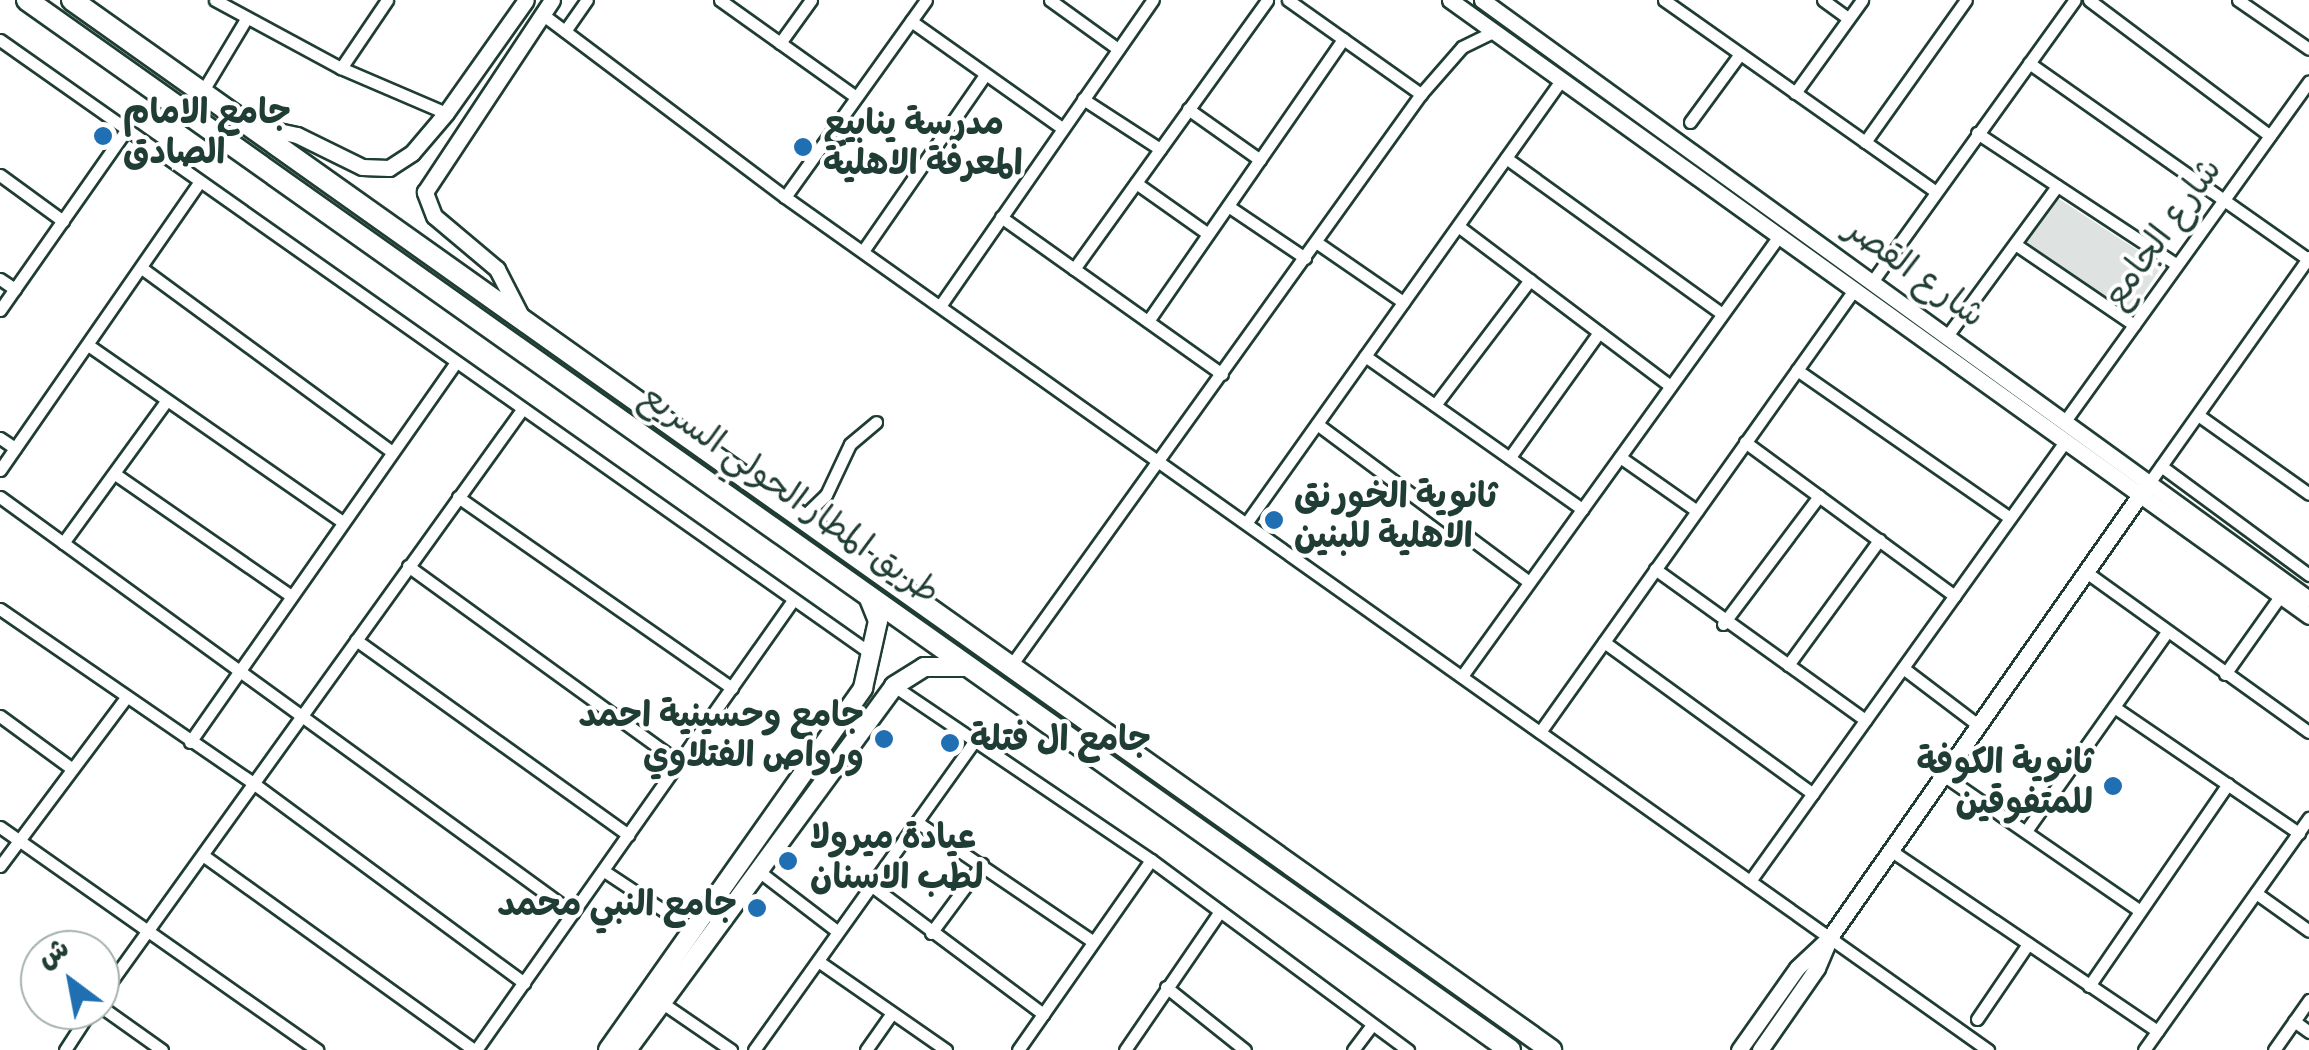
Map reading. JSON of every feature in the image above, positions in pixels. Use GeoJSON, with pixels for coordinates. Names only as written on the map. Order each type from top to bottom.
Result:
{"type":"FeatureCollection","features":[{"type":"Feature","properties":{"kind":"highway","name":"طريق المطار الحولي السريع"},"geometry":{"type":"LineString","coordinates":[[26,0],[1510,1050]]}},
{"type":"Feature","properties":{"kind":"highway","name":"طريق المطار الحولي السريع"},"geometry":{"type":"LineString","coordinates":[[72,0],[1551,1050]]}},
{"type":"Feature","properties":{"kind":"main road"},"geometry":{"type":"LineString","coordinates":[[626,1050],[756,869],[765,843],[863,688],[878,621],[863,589]]}},
{"type":"Feature","properties":{"kind":"main road"},"geometry":{"type":"LineString","coordinates":[[608,1050],[694,930],[894,686],[924,667],[949,662],[975,670]]}},
{"type":"Feature","properties":{"kind":"street"},"geometry":{"type":"LineString","coordinates":[[214,0],[341,68],[446,113]]}},
{"type":"Feature","properties":{"kind":"street"},"geometry":{"type":"LineString","coordinates":[[341,68],[387,0]]}},
{"type":"Feature","properties":{"kind":"street"},"geometry":{"type":"LineString","coordinates":[[234,116],[380,170],[412,154],[526,0]]}},
{"type":"Feature","properties":{"kind":"street"},"geometry":{"type":"LineString","coordinates":[[565,31],[586,0]]}},
{"type":"Feature","properties":{"kind":"street"},"geometry":{"type":"LineString","coordinates":[[720,0],[856,97]]}},
{"type":"Feature","properties":{"kind":"street"},"geometry":{"type":"LineString","coordinates":[[780,43],[811,0]]}},
{"type":"Feature","properties":{"kind":"street"},"geometry":{"type":"LineString","coordinates":[[784,197],[926,0]]}},
{"type":"Feature","properties":{"kind":"street"},"geometry":{"type":"LineString","coordinates":[[1050,0],[1118,49]]}},
{"type":"Feature","properties":{"kind":"street"},"geometry":{"type":"LineString","coordinates":[[940,306],[1153,0]]}},
{"type":"Feature","properties":{"kind":"street"},"geometry":{"type":"LineString","coordinates":[[1074,269],[1266,0]]}},
{"type":"Feature","properties":{"kind":"street"},"geometry":{"type":"LineString","coordinates":[[1288,0],[1422,94]]}},
{"type":"Feature","properties":{"kind":"street"},"geometry":{"type":"LineString","coordinates":[[1450,0],[1705,172]]}},
{"type":"Feature","properties":{"kind":"street"},"geometry":{"type":"LineString","coordinates":[[1664,0],[1935,191]]}},
{"type":"Feature","properties":{"kind":"street"},"geometry":{"type":"LineString","coordinates":[[1823,0],[1848,18]]}},
{"type":"Feature","properties":{"kind":"street"},"geometry":{"type":"LineString","coordinates":[[1796,93],[1862,0]]}},
{"type":"Feature","properties":{"kind":"street"},"geometry":{"type":"LineString","coordinates":[[1866,142],[1966,0]]}},
{"type":"Feature","properties":{"kind":"street"},"geometry":{"type":"LineString","coordinates":[[1872,282],[2074,0]]}},
{"type":"Feature","properties":{"kind":"street"},"geometry":{"type":"LineString","coordinates":[[2090,0],[2270,136]]}},
{"type":"Feature","properties":{"kind":"street","name":"شارع القصر"},"geometry":{"type":"LineString","coordinates":[[1487,2],[1705,172],[1872,282],[2309,598]]}},
{"type":"Feature","properties":{"kind":"street"},"geometry":{"type":"LineString","coordinates":[[2246,2],[2309,48]]}},
{"type":"Feature","properties":{"kind":"street"},"geometry":{"type":"LineString","coordinates":[[534,329],[491,262],[434,216],[425,192],[547,7],[565,31],[784,197],[1988,1050]]}},
{"type":"Feature","properties":{"kind":"street"},"geometry":{"type":"LineString","coordinates":[[201,94],[246,19]]}},
{"type":"Feature","properties":{"kind":"street"},"geometry":{"type":"LineString","coordinates":[[910,21],[1062,128]]}},
{"type":"Feature","properties":{"kind":"street"},"geometry":{"type":"LineString","coordinates":[[1012,664],[1422,94],[1462,47],[1495,31]]}},
{"type":"Feature","properties":{"kind":"street"},"geometry":{"type":"LineString","coordinates":[[1148,321],[1343,39]]}},
{"type":"Feature","properties":{"kind":"street"},"geometry":{"type":"LineString","coordinates":[[0,40],[791,604],[873,656]]}},
{"type":"Feature","properties":{"kind":"street"},"geometry":{"type":"LineString","coordinates":[[1690,122],[1740,54]]}},
{"type":"Feature","properties":{"kind":"street"},"geometry":{"type":"LineString","coordinates":[[1760,1050],[1890,850],[2309,258],[2028,63]]}},
{"type":"Feature","properties":{"kind":"street"},"geometry":{"type":"LineString","coordinates":[[863,251],[985,75]]}},
{"type":"Feature","properties":{"kind":"street"},"geometry":{"type":"LineString","coordinates":[[1247,522],[1562,79]]}},
{"type":"Feature","properties":{"kind":"street","name":"شارع الجامع"},"geometry":{"type":"LineString","coordinates":[[2065,422],[2309,80]]}},
{"type":"Feature","properties":{"kind":"street"},"geometry":{"type":"LineString","coordinates":[[1082,99],[1160,149]]}},
{"type":"Feature","properties":{"kind":"street"},"geometry":{"type":"LineString","coordinates":[[1188,110],[1260,160]]}},
{"type":"Feature","properties":{"kind":"street"},"geometry":{"type":"LineString","coordinates":[[0,310],[126,130]]}},
{"type":"Feature","properties":{"kind":"street"},"geometry":{"type":"LineString","coordinates":[[1978,133],[2176,264]]}},
{"type":"Feature","properties":{"kind":"street"},"geometry":{"type":"LineString","coordinates":[[1506,158],[1722,314]]}},
{"type":"Feature","properties":{"kind":"street"},"geometry":{"type":"LineString","coordinates":[[0,175],[63,221]]}},
{"type":"Feature","properties":{"kind":"street"},"geometry":{"type":"LineString","coordinates":[[0,470],[199,183]]}},
{"type":"Feature","properties":{"kind":"street"},"geometry":{"type":"LineString","coordinates":[[1136,183],[1208,234]]}},
{"type":"Feature","properties":{"kind":"street"},"geometry":{"type":"LineString","coordinates":[[1947,336],[2057,186]]}},
{"type":"Feature","properties":{"kind":"street"},"geometry":{"type":"LineString","coordinates":[[1744,200],[1778,236],[2309,616]]}},
{"type":"Feature","properties":{"kind":"street"},"geometry":{"type":"LineString","coordinates":[[1228,206],[1305,258]]}},
{"type":"Feature","properties":{"kind":"street"},"geometry":{"type":"LineString","coordinates":[[1001,217],[1222,374]]}},
{"type":"Feature","properties":{"kind":"street"},"geometry":{"type":"LineString","coordinates":[[1458,226],[1670,386]]}},
{"type":"Feature","properties":{"kind":"street"},"geometry":{"type":"LineString","coordinates":[[1462,676],[1778,236]]}},
{"type":"Feature","properties":{"kind":"street"},"geometry":{"type":"LineString","coordinates":[[1316,242],[1404,302]]}},
{"type":"Feature","properties":{"kind":"street"},"geometry":{"type":"LineString","coordinates":[[2015,244],[2134,325]]}},
{"type":"Feature","properties":{"kind":"street"},"geometry":{"type":"LineString","coordinates":[[143,269],[392,452]]}},
{"type":"Feature","properties":{"kind":"street"},"geometry":{"type":"LineString","coordinates":[[0,279],[15,289]]}},
{"type":"Feature","properties":{"kind":"street"},"geometry":{"type":"LineString","coordinates":[[1434,404],[1530,280]]}},
{"type":"Feature","properties":{"kind":"street"},"geometry":{"type":"LineString","coordinates":[[1540,732],[1854,290]]}},
{"type":"Feature","properties":{"kind":"street"},"geometry":{"type":"LineString","coordinates":[[1510,458],[1599,332]]}},
{"type":"Feature","properties":{"kind":"street"},"geometry":{"type":"LineString","coordinates":[[88,345],[341,521]]}},
{"type":"Feature","properties":{"kind":"street"},"geometry":{"type":"LineString","coordinates":[[1366,356],[1582,508]]}},
{"type":"Feature","properties":{"kind":"street"},"geometry":{"type":"LineString","coordinates":[[190,742],[244,669],[341,521],[455,364]]}},
{"type":"Feature","properties":{"kind":"street"},"geometry":{"type":"LineString","coordinates":[[1797,370],[2010,518]]}},
{"type":"Feature","properties":{"kind":"street"},"geometry":{"type":"LineString","coordinates":[[64,542],[166,400]]}},
{"type":"Feature","properties":{"kind":"street"},"geometry":{"type":"LineString","coordinates":[[120,971],[204,856],[299,715],[521,411]]}},
{"type":"Feature","properties":{"kind":"street"},"geometry":{"type":"LineString","coordinates":[[2198,416],[2309,494]]}},
{"type":"Feature","properties":{"kind":"street"},"geometry":{"type":"LineString","coordinates":[[803,517],[826,495],[850,444],[876,422]]}},
{"type":"Feature","properties":{"kind":"street"},"geometry":{"type":"LineString","coordinates":[[1317,424],[1530,582]]}},
{"type":"Feature","properties":{"kind":"street"},"geometry":{"type":"LineString","coordinates":[[0,438],[15,448]]}},
{"type":"Feature","properties":{"kind":"street"},"geometry":{"type":"LineString","coordinates":[[1746,442],[1955,596]]}},
{"type":"Feature","properties":{"kind":"street"},"geometry":{"type":"LineString","coordinates":[[1750,881],[2064,443]]}},
{"type":"Feature","properties":{"kind":"street"},"geometry":{"type":"LineString","coordinates":[[1620,457],[1696,511]]}},
{"type":"Feature","properties":{"kind":"street"},"geometry":{"type":"LineString","coordinates":[[2161,466],[2309,575]]}},
{"type":"Feature","properties":{"kind":"street"},"geometry":{"type":"LineString","coordinates":[[115,474],[290,595]]}},
{"type":"Feature","properties":{"kind":"street"},"geometry":{"type":"LineString","coordinates":[[1723,624],[1819,496]]}},
{"type":"Feature","properties":{"kind":"street"},"geometry":{"type":"LineString","coordinates":[[0,497],[244,669],[299,715],[573,913]]}},
{"type":"Feature","properties":{"kind":"street"},"geometry":{"type":"LineString","coordinates":[[458,497],[732,688]]}},
{"type":"Feature","properties":{"kind":"street"},"geometry":{"type":"LineString","coordinates":[[1788,664],[1879,540]]}},
{"type":"Feature","properties":{"kind":"street"},"geometry":{"type":"LineString","coordinates":[[408,566],[679,762]]}},
{"type":"Feature","properties":{"kind":"street"},"geometry":{"type":"LineString","coordinates":[[1655,570],[1723,624],[1788,664],[1866,720]]}},
{"type":"Feature","properties":{"kind":"street"},"geometry":{"type":"LineString","coordinates":[[2086,572],[2309,732]]}},
{"type":"Feature","properties":{"kind":"street"},"geometry":{"type":"LineString","coordinates":[[2225,674],[2281,596]]}},
{"type":"Feature","properties":{"kind":"street"},"geometry":{"type":"LineString","coordinates":[[204,856],[475,1050],[791,604]]}},
{"type":"Feature","properties":{"kind":"street"},"geometry":{"type":"LineString","coordinates":[[0,609],[125,699],[253,783],[524,983]]}},
{"type":"Feature","properties":{"kind":"street"},"geometry":{"type":"LineString","coordinates":[[2026,832],[2167,632]]}},
{"type":"Feature","properties":{"kind":"street"},"geometry":{"type":"LineString","coordinates":[[356,640],[628,835]]}},
{"type":"Feature","properties":{"kind":"street"},"geometry":{"type":"LineString","coordinates":[[1604,642],[1812,794]]}},
{"type":"Feature","properties":{"kind":"street"},"geometry":{"type":"LineString","coordinates":[[1902,668],[1978,725]]}},
{"type":"Feature","properties":{"kind":"street"},"geometry":{"type":"LineString","coordinates":[[894,686],[1150,860],[1408,1050]]}},
{"type":"Feature","properties":{"kind":"street"},"geometry":{"type":"LineString","coordinates":[[0,866],[125,699]]}},
{"type":"Feature","properties":{"kind":"street"},"geometry":{"type":"LineString","coordinates":[[2114,707],[2299,832]]}},
{"type":"Feature","properties":{"kind":"street"},"geometry":{"type":"LineString","coordinates":[[0,716],[71,768]]}},
{"type":"Feature","properties":{"kind":"street"},"geometry":{"type":"LineString","coordinates":[[754,1050],[975,740]]}},
{"type":"Feature","properties":{"kind":"street"},"geometry":{"type":"LineString","coordinates":[[1943,775],[2139,910]]}},
{"type":"Feature","properties":{"kind":"street"},"geometry":{"type":"LineString","coordinates":[[2090,986],[2228,784]]}},
{"type":"Feature","properties":{"kind":"street"},"geometry":{"type":"LineString","coordinates":[[2144,1050],[2309,818]]}},
{"type":"Feature","properties":{"kind":"street"},"geometry":{"type":"LineString","coordinates":[[917,822],[1092,941]]}},
{"type":"Feature","properties":{"kind":"street"},"geometry":{"type":"LineString","coordinates":[[0,828],[316,1050]]}},
{"type":"Feature","properties":{"kind":"street"},"geometry":{"type":"LineString","coordinates":[[1890,850],[2157,1032]]}},
{"type":"Feature","properties":{"kind":"street"},"geometry":{"type":"LineString","coordinates":[[1018,1050],[1150,860]]}},
{"type":"Feature","properties":{"kind":"street"},"geometry":{"type":"LineString","coordinates":[[931,932],[982,864]]}},
{"type":"Feature","properties":{"kind":"street"},"geometry":{"type":"LineString","coordinates":[[756,869],[838,932]]}},
{"type":"Feature","properties":{"kind":"street"},"geometry":{"type":"LineString","coordinates":[[604,871],[694,930]]}},
{"type":"Feature","properties":{"kind":"street"},"geometry":{"type":"LineString","coordinates":[[872,886],[1043,1014]]}},
{"type":"Feature","properties":{"kind":"street"},"geometry":{"type":"LineString","coordinates":[[2256,892],[2309,931]]}},
{"type":"Feature","properties":{"kind":"street"},"geometry":{"type":"LineString","coordinates":[[1124,1050],[1220,911]]}},
{"type":"Feature","properties":{"kind":"street"},"geometry":{"type":"LineString","coordinates":[[1739,1050],[1797,968],[1830,937]]}},
{"type":"Feature","properties":{"kind":"street"},"geometry":{"type":"LineString","coordinates":[[1977,1019],[2028,944]]}},
{"type":"Feature","properties":{"kind":"street"},"geometry":{"type":"LineString","coordinates":[[818,960],[946,1050]]}},
{"type":"Feature","properties":{"kind":"street"},"geometry":{"type":"LineString","coordinates":[[1166,987],[1245,1050]]}},
{"type":"Feature","properties":{"kind":"street"},"geometry":{"type":"LineString","coordinates":[[2274,1050],[2309,1000]]}},
{"type":"Feature","properties":{"kind":"street"},"geometry":{"type":"LineString","coordinates":[[661,1002],[731,1050]]}},
{"type":"Feature","properties":{"kind":"street"},"geometry":{"type":"LineString","coordinates":[[866,1050],[892,1013]]}},
{"type":"Feature","properties":{"kind":"street"},"geometry":{"type":"LineString","coordinates":[[120,1020],[162,1050]]}},
{"type":"Feature","properties":{"kind":"street"},"geometry":{"type":"LineString","coordinates":[[2294,1022],[2309,1032]]}},
{"type":"Feature","properties":{"kind":"street"},"geometry":{"type":"LineString","coordinates":[[1353,1050],[1372,1025]]}},
{"type":"Feature","properties":{"kind":"shaded area"},"geometry":{"type":"Polygon","coordinates":[[[2059,199],[2162,266],[2130,314],[2027,242],[2059,199]]]}},
{"type":"Feature","properties":{"kind":"place","name":"جامع الامام الصادق"},"geometry":{"type":"Point","coordinates":[103,136]}},
{"type":"Feature","properties":{"kind":"place","name":"مدرسة ينابيع المعرفة الاهلية"},"geometry":{"type":"Point","coordinates":[803,147]}},
{"type":"Feature","properties":{"kind":"place","name":"ثانوية الخورنق الاهلية للبنين"},"geometry":{"type":"Point","coordinates":[1274,520]}},
{"type":"Feature","properties":{"kind":"place","name":"جامع وحسينية احمد ورواص الفتلاوي"},"geometry":{"type":"Point","coordinates":[884,739]}},
{"type":"Feature","properties":{"kind":"place","name":"جامع ال فتلة"},"geometry":{"type":"Point","coordinates":[950,743]}},
{"type":"Feature","properties":{"kind":"place","name":"ثانوية الكوفة للمتفوقين"},"geometry":{"type":"Point","coordinates":[2113,786]}},
{"type":"Feature","properties":{"kind":"place","name":"عيادة ميرولا لطب الاسنان"},"geometry":{"type":"Point","coordinates":[788,861]}},
{"type":"Feature","properties":{"kind":"place","name":"جامع النبي محمد"},"geometry":{"type":"Point","coordinates":[757,908]}}]}
